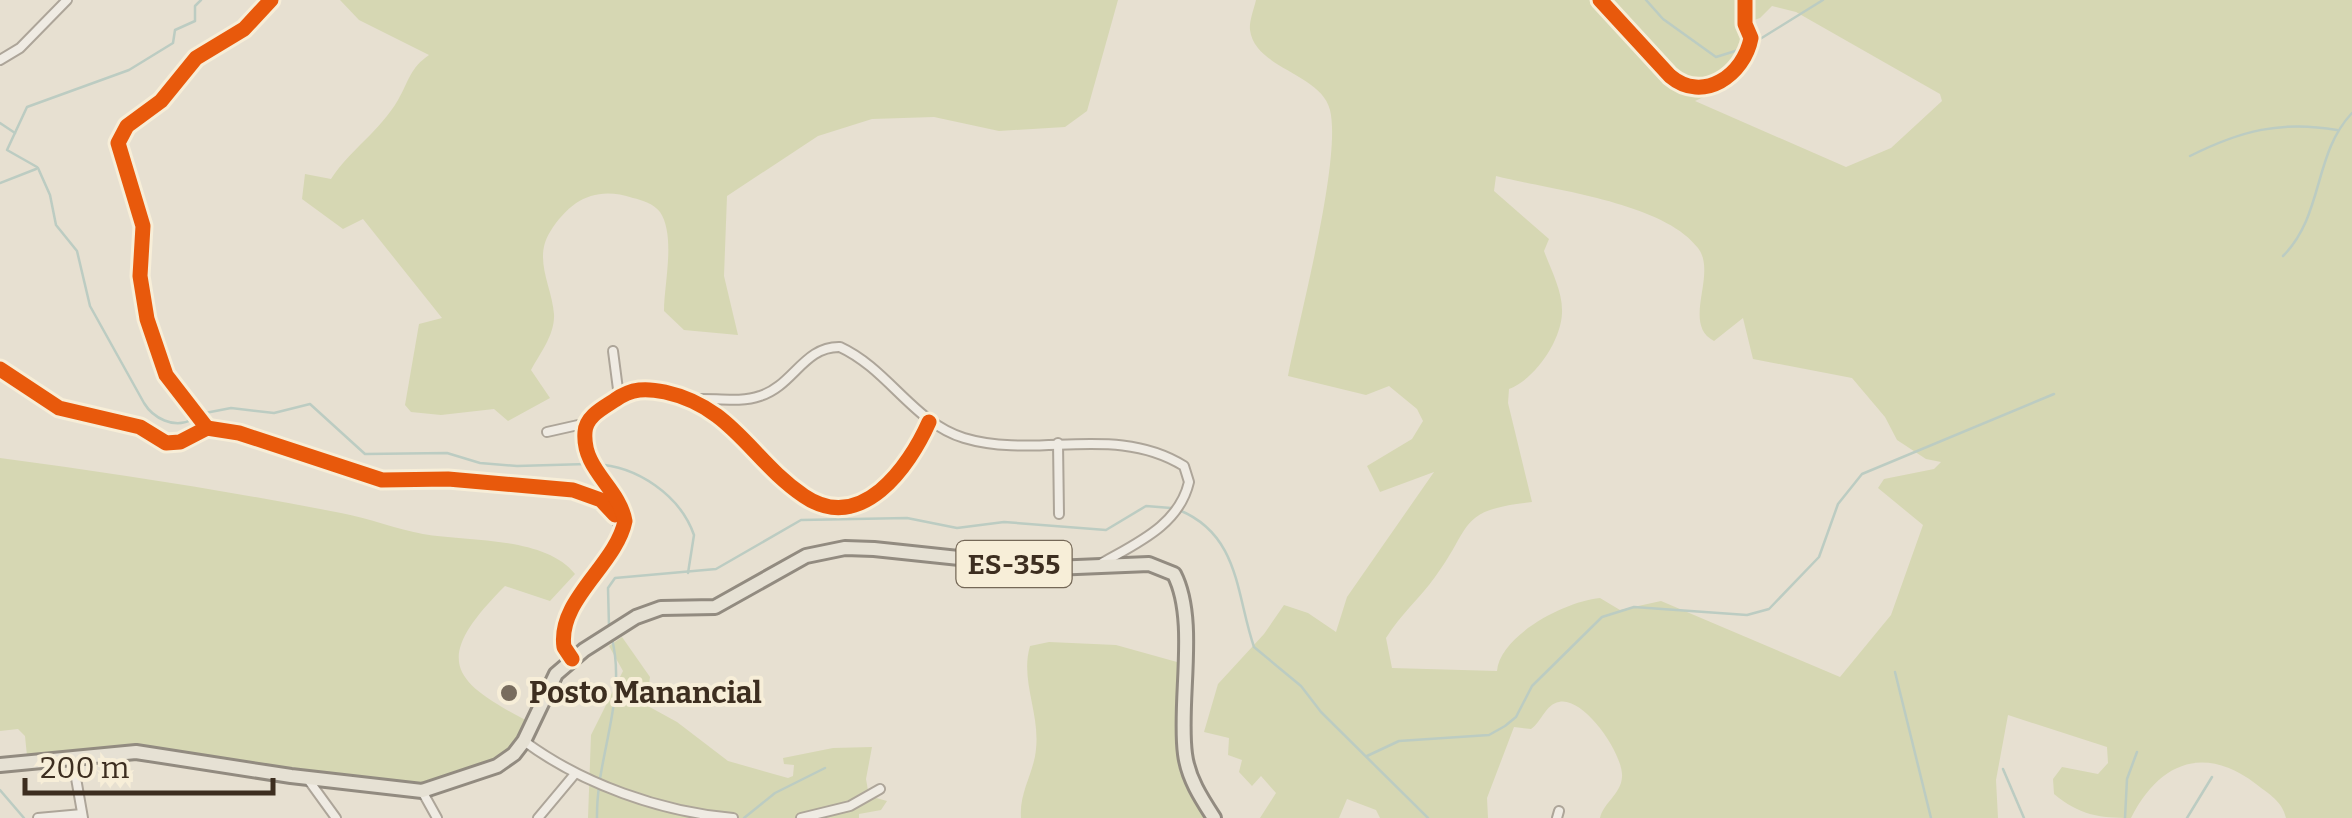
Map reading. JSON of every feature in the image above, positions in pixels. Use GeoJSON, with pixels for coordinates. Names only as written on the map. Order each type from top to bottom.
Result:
{"type":"FeatureCollection","features":[{"type":"Feature","properties":{"kind":"main road","name":"ES-355"},"geometry":{"type":"LineString","coordinates":[[524,741],[543,694],[572,658],[618,628],[661,608],[716,607],[806,556],[829,550],[874,549],[1054,568],[1159,566],[1174,574],[1179,584],[1185,755],[1194,786],[1214,818]]}},
{"type":"Feature","properties":{"kind":"main road"},"geometry":{"type":"LineString","coordinates":[[0,765],[136,752],[307,778],[422,790],[497,766],[524,741]]}},
{"type":"Feature","properties":{"kind":"street"},"geometry":{"type":"LineString","coordinates":[[0,60],[20,48],[67,0]]}},
{"type":"Feature","properties":{"kind":"street"},"geometry":{"type":"LineString","coordinates":[[207,428],[166,375],[148,319],[140,276],[140,210],[118,143],[127,126],[161,101],[196,58],[244,29],[271,0]]}},
{"type":"Feature","properties":{"kind":"street"},"geometry":{"type":"LineString","coordinates":[[1600,0],[1670,76],[1680,85],[1695,88],[1720,82],[1741,65],[1751,38],[1745,24],[1745,0]]}},
{"type":"Feature","properties":{"kind":"street"},"geometry":{"type":"LineString","coordinates":[[547,432],[586,423],[619,397],[640,389],[695,398],[758,398],[784,384],[814,352],[840,347],[878,371],[929,422],[981,442],[1122,443],[1150,449],[1184,466],[1189,473],[1186,495],[1160,529],[1100,565]]}},
{"type":"Feature","properties":{"kind":"street"},"geometry":{"type":"LineString","coordinates":[[613,351],[619,397]]}},
{"type":"Feature","properties":{"kind":"street"},"geometry":{"type":"LineString","coordinates":[[0,368],[59,408],[140,427],[166,443],[180,442],[207,428],[260,438],[390,481],[448,479],[573,490],[609,506],[623,530]]}},
{"type":"Feature","properties":{"kind":"street"},"geometry":{"type":"LineString","coordinates":[[695,398],[732,425],[786,482],[824,505],[856,503],[894,482],[909,463],[929,422]]}},
{"type":"Feature","properties":{"kind":"street"},"geometry":{"type":"LineString","coordinates":[[572,658],[564,647],[566,623],[623,530],[624,512],[588,456],[586,423]]}},
{"type":"Feature","properties":{"kind":"street"},"geometry":{"type":"LineString","coordinates":[[1058,442],[1059,514]]}},
{"type":"Feature","properties":{"kind":"street"},"geometry":{"type":"LineString","coordinates":[[524,741],[574,775],[658,803],[733,818]]}},
{"type":"Feature","properties":{"kind":"street"},"geometry":{"type":"LineString","coordinates":[[38,818],[83,816],[72,761]]}},
{"type":"Feature","properties":{"kind":"street"},"geometry":{"type":"LineString","coordinates":[[538,818],[574,775]]}},
{"type":"Feature","properties":{"kind":"street"},"geometry":{"type":"LineString","coordinates":[[307,778],[336,818]]}},
{"type":"Feature","properties":{"kind":"street"},"geometry":{"type":"LineString","coordinates":[[801,818],[850,806],[880,789]]}},
{"type":"Feature","properties":{"kind":"street"},"geometry":{"type":"LineString","coordinates":[[422,790],[437,818]]}},
{"type":"Feature","properties":{"kind":"green space"},"geometry":{"type":"Polygon","coordinates":[[[340,0],[1118,0],[1087,111],[1065,127],[999,131],[934,117],[872,119],[818,136],[727,196],[724,276],[738,335],[684,330],[664,311],[667,234],[665,222],[655,207],[607,194],[576,204],[550,232],[543,252],[554,322],[531,370],[550,398],[508,421],[494,409],[441,415],[411,412],[405,405],[419,324],[442,318],[363,219],[343,229],[302,199],[305,174],[331,179],[391,111],[414,70],[429,55],[359,20],[340,0]]]}},
{"type":"Feature","properties":{"kind":"green space"},"geometry":{"type":"Polygon","coordinates":[[[1256,0],[2352,0],[2352,818],[2286,818],[2271,795],[2256,784],[2219,765],[2202,763],[2170,772],[2156,783],[2131,818],[2090,814],[2054,794],[2053,779],[2062,767],[2098,774],[2108,763],[2107,747],[2008,715],[1996,780],[1998,818],[1600,818],[1621,783],[1617,755],[1590,717],[1580,708],[1559,702],[1531,729],[1514,727],[1487,798],[1488,818],[1380,818],[1376,810],[1347,799],[1339,818],[1260,818],[1276,793],[1261,776],[1252,786],[1239,772],[1242,760],[1228,755],[1229,738],[1204,732],[1218,684],[1264,634],[1284,605],[1308,613],[1336,632],[1347,597],[1434,472],[1380,492],[1367,466],[1412,439],[1423,421],[1417,409],[1389,386],[1366,395],[1288,376],[1325,201],[1332,133],[1330,110],[1324,98],[1314,87],[1263,54],[1255,43],[1250,26],[1256,0]],[[1772,6],[1760,18],[1737,26],[1745,55],[1731,84],[1695,101],[1846,167],[1891,148],[1942,101],[1940,94],[1796,12],[1772,6]],[[1496,176],[1494,191],[1549,239],[1544,251],[1562,305],[1561,324],[1545,358],[1528,377],[1509,389],[1508,403],[1532,502],[1490,510],[1469,523],[1435,577],[1386,638],[1392,668],[1497,671],[1510,645],[1537,622],[1570,606],[1600,598],[1620,610],[1661,601],[1840,677],[1891,615],[1923,525],[1878,488],[1884,479],[1934,469],[1941,462],[1926,459],[1897,440],[1885,417],[1852,378],[1753,359],[1743,318],[1714,341],[1700,323],[1703,259],[1682,232],[1659,219],[1604,200],[1496,176]]]}},
{"type":"Feature","properties":{"kind":"green space"},"geometry":{"type":"Polygon","coordinates":[[[0,458],[256,497],[423,534],[505,543],[545,553],[575,574],[550,601],[505,586],[481,612],[459,652],[460,668],[469,682],[535,725],[503,761],[419,784],[149,749],[27,756],[25,736],[18,729],[0,731],[0,458]]]}},
{"type":"Feature","properties":{"kind":"green space"},"geometry":{"type":"Polygon","coordinates":[[[622,637],[650,677],[646,705],[677,722],[728,761],[788,778],[793,776],[794,765],[784,764],[783,758],[833,748],[872,747],[866,779],[869,796],[887,801],[881,810],[859,814],[859,818],[588,818],[591,735],[623,671],[609,646],[622,637]]]}},
{"type":"Feature","properties":{"kind":"green space"},"geometry":{"type":"Polygon","coordinates":[[[1049,642],[1116,645],[1177,662],[1183,768],[1210,818],[1021,818],[1036,749],[1027,671],[1030,646],[1049,642]]]}},
{"type":"Feature","properties":{"kind":"waterway"},"geometry":{"type":"LineString","coordinates":[[37,167],[7,150],[27,107],[129,70],[173,43],[175,30],[195,21],[195,6],[201,0]]}},
{"type":"Feature","properties":{"kind":"waterway"},"geometry":{"type":"LineString","coordinates":[[1646,0],[1663,19],[1716,57],[1745,48]]}},
{"type":"Feature","properties":{"kind":"waterway"},"geometry":{"type":"LineString","coordinates":[[1752,44],[1823,0]]}},
{"type":"Feature","properties":{"kind":"waterway"},"geometry":{"type":"LineString","coordinates":[[2283,256],[2306,222],[2331,147],[2352,113]]}},
{"type":"Feature","properties":{"kind":"waterway"},"geometry":{"type":"LineString","coordinates":[[0,123],[15,133]]}},
{"type":"Feature","properties":{"kind":"waterway"},"geometry":{"type":"LineString","coordinates":[[2190,156],[2261,130],[2297,126],[2337,130]]}},
{"type":"Feature","properties":{"kind":"waterway"},"geometry":{"type":"LineString","coordinates":[[38,168],[50,195],[56,225],[77,251],[90,306],[144,403],[164,420],[191,420]]}},
{"type":"Feature","properties":{"kind":"waterway"},"geometry":{"type":"LineString","coordinates":[[0,183],[36,169]]}},
{"type":"Feature","properties":{"kind":"waterway"},"geometry":{"type":"LineString","coordinates":[[1367,756],[1399,741],[1489,735],[1505,726],[1516,717],[1532,686],[1602,617],[1634,607],[1747,615],[1769,609],[1819,557],[1838,504],[1862,474],[2054,394]]}},
{"type":"Feature","properties":{"kind":"waterway"},"geometry":{"type":"LineString","coordinates":[[200,414],[231,408],[274,413],[310,404],[365,454],[447,453],[480,463],[517,466],[587,464]]}},
{"type":"Feature","properties":{"kind":"waterway"},"geometry":{"type":"LineString","coordinates":[[595,464],[641,477],[679,507],[694,535],[688,573]]}},
{"type":"Feature","properties":{"kind":"waterway"},"geometry":{"type":"LineString","coordinates":[[609,626],[608,588],[615,578],[716,569],[801,520],[907,518],[957,528],[1004,522],[1106,530],[1146,506],[1171,508]]}},
{"type":"Feature","properties":{"kind":"waterway"},"geometry":{"type":"LineString","coordinates":[[1179,510],[1199,521],[1225,551],[1254,647],[1301,686],[1321,712],[1428,818]]}},
{"type":"Feature","properties":{"kind":"waterway"},"geometry":{"type":"LineString","coordinates":[[597,818],[616,684],[612,639]]}},
{"type":"Feature","properties":{"kind":"waterway"},"geometry":{"type":"LineString","coordinates":[[1895,672],[1931,818]]}},
{"type":"Feature","properties":{"kind":"waterway"},"geometry":{"type":"LineString","coordinates":[[2125,818],[2127,779],[2137,752]]}},
{"type":"Feature","properties":{"kind":"waterway"},"geometry":{"type":"LineString","coordinates":[[744,818],[775,793],[825,768]]}},
{"type":"Feature","properties":{"kind":"waterway"},"geometry":{"type":"LineString","coordinates":[[2003,769],[2024,818]]}},
{"type":"Feature","properties":{"kind":"waterway"},"geometry":{"type":"LineString","coordinates":[[2187,818],[2212,777]]}},
{"type":"Feature","properties":{"kind":"waterway"},"geometry":{"type":"LineString","coordinates":[[0,790],[24,818]]}},
{"type":"Feature","properties":{"kind":"cycle path"},"geometry":{"type":"LineString","coordinates":[[207,428],[166,375],[147,319],[140,276],[143,226],[118,143],[127,126],[161,101],[196,58],[244,29],[271,0]]}},
{"type":"Feature","properties":{"kind":"cycle path"},"geometry":{"type":"LineString","coordinates":[[1600,0],[1670,76],[1696,87],[1708,86],[1731,74],[1747,51],[1751,38],[1745,24],[1745,0]]}},
{"type":"Feature","properties":{"kind":"cycle path"},"geometry":{"type":"LineString","coordinates":[[0,369],[59,408],[140,427],[166,443],[180,442],[207,428],[239,433],[382,480],[448,479],[573,490],[601,500],[615,515]]}},
{"type":"Feature","properties":{"kind":"cycle path"},"geometry":{"type":"LineString","coordinates":[[572,659],[564,647],[569,614],[611,553],[625,521],[586,445],[588,421],[605,406],[639,390],[688,399],[725,422],[804,496],[825,506],[845,507],[863,502],[896,475],[929,422]]}},
{"type":"Feature","properties":{"kind":"place","name":"Posto Manancial"},"geometry":{"type":"Point","coordinates":[509,693]}}]}
